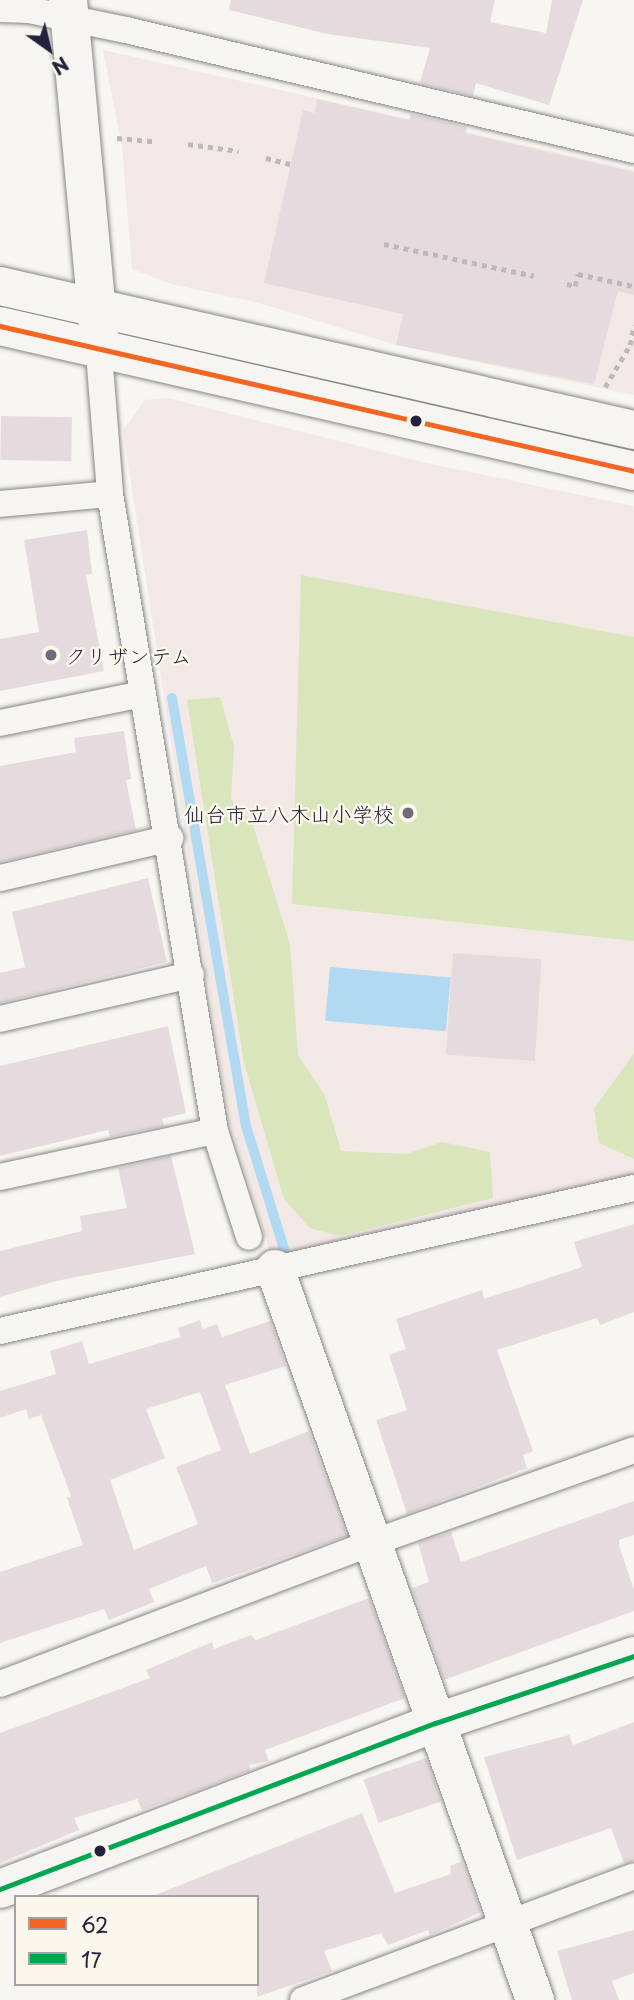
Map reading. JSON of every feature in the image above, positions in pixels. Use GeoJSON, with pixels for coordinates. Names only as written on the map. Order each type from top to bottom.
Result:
{"type":"FeatureCollection","features":[{"type":"Feature","properties":{"kind":"street"},"geometry":{"type":"LineString","coordinates":[[0,9],[69,11],[127,30],[634,150]]}},
{"type":"Feature","properties":{"kind":"street"},"geometry":{"type":"LineString","coordinates":[[69,11],[97,309],[110,495],[142,694],[170,838],[215,1131],[249,1237]]}},
{"type":"Feature","properties":{"kind":"street"},"geometry":{"type":"LineString","coordinates":[[0,286],[634,430]]}},
{"type":"Feature","properties":{"kind":"street"},"geometry":{"type":"LineString","coordinates":[[0,326],[99,352],[634,471]]}},
{"type":"Feature","properties":{"kind":"street"},"geometry":{"type":"LineString","coordinates":[[0,504],[110,495]]}},
{"type":"Feature","properties":{"kind":"street"},"geometry":{"type":"LineString","coordinates":[[0,723],[142,694]]}},
{"type":"Feature","properties":{"kind":"street"},"geometry":{"type":"LineString","coordinates":[[0,878],[170,838]]}},
{"type":"Feature","properties":{"kind":"street"},"geometry":{"type":"LineString","coordinates":[[0,1019],[191,975]]}},
{"type":"Feature","properties":{"kind":"street"},"geometry":{"type":"LineString","coordinates":[[0,1177],[215,1131]]}},
{"type":"Feature","properties":{"kind":"street"},"geometry":{"type":"LineString","coordinates":[[0,1331],[634,1188]]}},
{"type":"Feature","properties":{"kind":"street"},"geometry":{"type":"LineString","coordinates":[[275,1269],[369,1544],[535,2000]]}},
{"type":"Feature","properties":{"kind":"street"},"geometry":{"type":"LineString","coordinates":[[0,1684],[369,1544],[634,1450]]}},
{"type":"Feature","properties":{"kind":"street"},"geometry":{"type":"LineString","coordinates":[[0,1889],[435,1723],[634,1656]]}},
{"type":"Feature","properties":{"kind":"street"},"geometry":{"type":"LineString","coordinates":[[303,2000],[634,1877]]}},
{"type":"Feature","properties":{"kind":"path"},"geometry":{"type":"LineString","coordinates":[[114,138],[153,141]]}},
{"type":"Feature","properties":{"kind":"path"},"geometry":{"type":"LineString","coordinates":[[188,144],[239,151]]}},
{"type":"Feature","properties":{"kind":"path"},"geometry":{"type":"LineString","coordinates":[[266,158],[290,164]]}},
{"type":"Feature","properties":{"kind":"path"},"geometry":{"type":"LineString","coordinates":[[384,244],[534,276]]}},
{"type":"Feature","properties":{"kind":"path"},"geometry":{"type":"LineString","coordinates":[[567,284],[575,286],[578,274],[634,286]]}},
{"type":"Feature","properties":{"kind":"path"},"geometry":{"type":"LineString","coordinates":[[601,395],[630,345],[634,325]]}},
{"type":"Feature","properties":{"kind":"shaded area"},"geometry":{"type":"Polygon","coordinates":[[[103,50],[634,170],[634,395],[396,345],[259,303],[171,284],[132,269],[122,147],[103,50]]]}},
{"type":"Feature","properties":{"kind":"shaded area","name":"仙台市立八木山小学校"},"geometry":{"type":"Polygon","coordinates":[[[168,398],[426,463],[634,506],[634,1177],[273,1261],[229,1120],[123,430],[145,400],[168,398]]]}},
{"type":"Feature","properties":{"kind":"green space"},"geometry":{"type":"Polygon","coordinates":[[[301,575],[634,637],[634,941],[292,904],[301,575]]]}},
{"type":"Feature","properties":{"kind":"green space"},"geometry":{"type":"Polygon","coordinates":[[[220,697],[234,747],[231,799],[253,825],[290,944],[298,1055],[325,1096],[341,1151],[406,1154],[442,1142],[490,1152],[493,1198],[340,1236],[310,1228],[284,1199],[244,1063],[187,700],[220,697]]]}},
{"type":"Feature","properties":{"kind":"green space"},"geometry":{"type":"Polygon","coordinates":[[[634,1053],[634,1159],[599,1143],[594,1109],[634,1053]]]}},
{"type":"Feature","properties":{"kind":"water"},"geometry":{"type":"Polygon","coordinates":[[[330,967],[451,978],[446,1031],[325,1021],[330,967]]]}},
{"type":"Feature","properties":{"kind":"building"},"geometry":{"type":"Polygon","coordinates":[[[231,0],[495,0],[490,22],[546,33],[552,0],[583,0],[549,105],[476,83],[473,96],[420,83],[430,48],[327,34],[229,10],[231,0]]]}},
{"type":"Feature","properties":{"kind":"building"},"geometry":{"type":"Polygon","coordinates":[[[317,99],[409,120],[411,114],[467,127],[466,133],[634,172],[634,295],[618,291],[594,384],[396,345],[403,314],[264,283],[303,110],[315,113],[317,99]]]}},
{"type":"Feature","properties":{"kind":"building"},"geometry":{"type":"Polygon","coordinates":[[[1,416],[72,417],[71,461],[0,460],[1,416]]]}},
{"type":"Feature","properties":{"kind":"building"},"geometry":{"type":"Polygon","coordinates":[[[87,530],[92,574],[86,575],[104,671],[0,691],[0,639],[39,632],[24,540],[87,530]]]}},
{"type":"Feature","properties":{"kind":"building"},"geometry":{"type":"Polygon","coordinates":[[[124,731],[131,779],[126,780],[136,830],[0,862],[0,766],[76,752],[74,738],[124,731]]]}},
{"type":"Feature","properties":{"kind":"building"},"geometry":{"type":"Polygon","coordinates":[[[148,878],[167,962],[0,1003],[0,973],[25,967],[12,912],[148,878]]]}},
{"type":"Feature","properties":{"kind":"building"},"geometry":{"type":"Polygon","coordinates":[[[453,953],[542,959],[535,1061],[446,1055],[453,953]]]}},
{"type":"Feature","properties":{"kind":"building"},"geometry":{"type":"Polygon","coordinates":[[[168,1026],[186,1113],[162,1119],[164,1126],[110,1137],[108,1130],[0,1156],[0,1066],[168,1026]]]}},
{"type":"Feature","properties":{"kind":"building"},"geometry":{"type":"Polygon","coordinates":[[[171,1156],[195,1254],[56,1281],[0,1297],[0,1251],[82,1231],[80,1216],[127,1208],[118,1168],[171,1156]]]}},
{"type":"Feature","properties":{"kind":"building"},"geometry":{"type":"Polygon","coordinates":[[[634,1224],[634,1312],[600,1325],[597,1318],[497,1350],[533,1451],[523,1455],[527,1468],[407,1514],[376,1420],[407,1410],[389,1355],[406,1349],[396,1319],[482,1290],[484,1299],[582,1267],[574,1242],[634,1224]]]}},
{"type":"Feature","properties":{"kind":"building"},"geometry":{"type":"Polygon","coordinates":[[[200,1320],[203,1329],[217,1324],[222,1337],[270,1321],[286,1366],[225,1385],[250,1454],[309,1431],[347,1536],[212,1583],[206,1566],[149,1589],[154,1602],[109,1620],[104,1609],[0,1643],[0,1572],[83,1545],[67,1498],[71,1496],[41,1415],[29,1419],[26,1409],[0,1418],[0,1391],[56,1374],[50,1351],[82,1341],[89,1364],[181,1337],[178,1328],[200,1320]],[[200,1392],[146,1409],[165,1458],[110,1480],[134,1550],[198,1524],[176,1467],[221,1450],[200,1392]]]}},
{"type":"Feature","properties":{"kind":"building"},"geometry":{"type":"Polygon","coordinates":[[[634,1501],[634,1535],[619,1540],[619,1545],[634,1590],[634,1611],[444,1680],[412,1588],[429,1582],[418,1543],[451,1532],[461,1562],[634,1501]]]}},
{"type":"Feature","properties":{"kind":"building"},"geometry":{"type":"Polygon","coordinates":[[[369,1598],[405,1698],[265,1750],[269,1761],[249,1765],[250,1770],[217,1783],[142,1810],[137,1799],[74,1818],[79,1830],[0,1863],[0,1733],[150,1678],[146,1670],[212,1642],[214,1649],[251,1635],[256,1640],[369,1598]]]}},
{"type":"Feature","properties":{"kind":"building"},"geometry":{"type":"Polygon","coordinates":[[[634,1722],[634,1861],[624,1863],[611,1828],[517,1860],[484,1757],[569,1735],[573,1745],[634,1722]]]}},
{"type":"Feature","properties":{"kind":"building"},"geometry":{"type":"Polygon","coordinates":[[[426,1758],[441,1801],[379,1823],[364,1779],[426,1758]]]}},
{"type":"Feature","properties":{"kind":"building"},"geometry":{"type":"Polygon","coordinates":[[[362,1813],[395,1893],[451,1874],[450,1866],[462,1861],[481,1912],[430,1935],[428,1930],[388,1945],[381,1933],[324,1951],[332,1971],[257,1997],[259,1895],[155,1895],[362,1813]]]}},
{"type":"Feature","properties":{"kind":"building"},"geometry":{"type":"Polygon","coordinates":[[[634,1930],[634,1973],[612,1981],[619,2000],[572,2000],[557,1951],[634,1930]]]}},
{"type":"Feature","properties":{"kind":"waterway"},"geometry":{"type":"LineString","coordinates":[[172,698],[246,1126],[285,1252]]}},
{"type":"Feature","properties":{"kind":"transit line","name":"62"},"geometry":{"type":"LineString","coordinates":[[0,326],[634,471]]}},
{"type":"Feature","properties":{"kind":"transit line","name":"17"},"geometry":{"type":"LineString","coordinates":[[0,1889],[435,1723],[634,1656]]}},
{"type":"Feature","properties":{"kind":"place","name":"クリザンテム"},"geometry":{"type":"Point","coordinates":[51,655]}},
{"type":"Feature","properties":{"kind":"place","name":"仙台市立八木山小学校"},"geometry":{"type":"Point","coordinates":[408,813]}}]}
